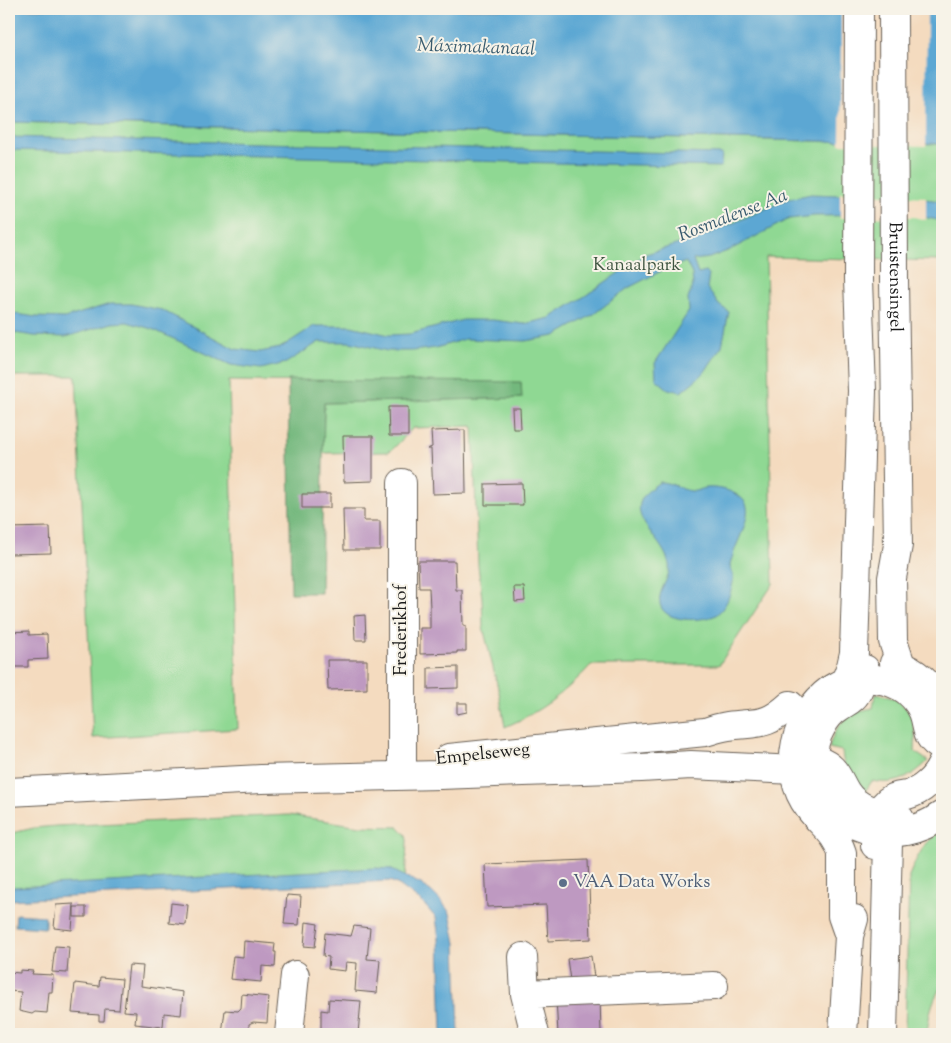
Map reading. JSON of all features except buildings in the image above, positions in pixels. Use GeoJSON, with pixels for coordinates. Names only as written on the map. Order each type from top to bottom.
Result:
{"type":"FeatureCollection","features":[{"type":"Feature","properties":{"kind":"main road","name":"Bruistensingel"},"geometry":{"type":"LineString","coordinates":[[852,670],[867,557],[858,540],[862,391],[858,280],[859,9]]}},
{"type":"Feature","properties":{"kind":"main road","name":"Bruistensingel"},"geometry":{"type":"LineString","coordinates":[[893,9],[894,280],[898,545],[905,580],[907,636],[912,646],[942,674]]}},
{"type":"Feature","properties":{"kind":"main road","name":"Frederikhof"},"geometry":{"type":"LineString","coordinates":[[402,483],[402,770]]}},
{"type":"Feature","properties":{"kind":"main road"},"geometry":{"type":"LineString","coordinates":[[804,770],[820,729],[828,716],[856,694],[852,670],[839,655],[844,556],[858,540]]}},
{"type":"Feature","properties":{"kind":"main road","name":"Bruistensingel"},"geometry":{"type":"LineString","coordinates":[[898,545],[892,578],[893,641],[901,665]]}},
{"type":"Feature","properties":{"kind":"main road"},"geometry":{"type":"LineString","coordinates":[[942,705],[927,683],[901,665],[889,661],[852,670],[806,687],[795,716],[795,745],[804,770],[808,807],[835,823],[858,826],[902,822],[928,806],[942,793]]}},
{"type":"Feature","properties":{"kind":"main road"},"geometry":{"type":"LineString","coordinates":[[852,670],[891,682],[911,694],[923,711],[930,738],[942,747]]}},
{"type":"Feature","properties":{"kind":"main road","name":"Empelseweg"},"geometry":{"type":"LineString","coordinates":[[402,770],[555,746],[705,732],[731,737],[774,736],[795,716]]}},
{"type":"Feature","properties":{"kind":"main road","name":"Empelseweg"},"geometry":{"type":"LineString","coordinates":[[9,792],[402,770],[632,768],[691,765],[712,753],[784,754],[804,770]]}},
{"type":"Feature","properties":{"kind":"main road"},"geometry":{"type":"LineString","coordinates":[[804,770],[824,763],[832,769],[852,800],[866,809],[902,822]]}},
{"type":"Feature","properties":{"kind":"main road"},"geometry":{"type":"LineString","coordinates":[[883,1034],[886,941],[899,918],[902,849],[907,840],[902,822],[888,801],[898,796],[915,792],[924,786],[932,779],[942,764]]}},
{"type":"Feature","properties":{"kind":"main road"},"geometry":{"type":"LineString","coordinates":[[886,941],[875,920],[902,822]]}},
{"type":"Feature","properties":{"kind":"main road"},"geometry":{"type":"LineString","coordinates":[[835,823],[836,838],[842,853],[842,916],[848,936],[843,1034]]}},
{"type":"Feature","properties":{"kind":"main road"},"geometry":{"type":"LineString","coordinates":[[523,957],[525,994],[535,1034]]}},
{"type":"Feature","properties":{"kind":"main road"},"geometry":{"type":"LineString","coordinates":[[289,1034],[296,975]]}},
{"type":"Feature","properties":{"kind":"main road"},"geometry":{"type":"LineString","coordinates":[[525,994],[714,986]]}},
{"type":"Feature","properties":{"kind":"green space","name":"Kanaalpark"},"geometry":{"type":"Polygon","coordinates":[[[9,122],[942,144],[942,261],[766,257],[773,584],[719,665],[591,665],[551,701],[530,715],[505,727],[499,692],[483,627],[478,565],[473,426],[413,428],[388,452],[323,453],[324,403],[521,398],[521,383],[229,381],[238,729],[93,738],[76,376],[9,376],[9,122]]]}},
{"type":"Feature","properties":{"kind":"green space"},"geometry":{"type":"Polygon","coordinates":[[[288,380],[521,382],[522,398],[324,403],[321,593],[291,593],[288,380]]]}},
{"type":"Feature","properties":{"kind":"green space"},"geometry":{"type":"Polygon","coordinates":[[[875,694],[896,700],[909,712],[915,730],[915,752],[928,761],[916,772],[903,779],[889,782],[872,781],[864,793],[848,775],[842,751],[829,748],[835,732],[844,720],[856,713],[873,708],[875,694]]]}},
{"type":"Feature","properties":{"kind":"green space"},"geometry":{"type":"Polygon","coordinates":[[[289,815],[360,826],[399,827],[406,835],[407,840],[405,884],[401,878],[9,893],[9,834],[12,833],[56,826],[289,815]]]}},
{"type":"Feature","properties":{"kind":"green space"},"geometry":{"type":"Polygon","coordinates":[[[942,829],[942,986],[933,1003],[927,1034],[905,1034],[909,876],[922,850],[942,829]]]}},
{"type":"Feature","properties":{"kind":"water","name":"Máximakanaal"},"geometry":{"type":"Polygon","coordinates":[[[9,9],[942,9],[942,144],[9,122],[9,9]]]}},
{"type":"Feature","properties":{"kind":"water"},"geometry":{"type":"Polygon","coordinates":[[[9,137],[722,154],[721,167],[9,150],[9,137]]]}},
{"type":"Feature","properties":{"kind":"water"},"geometry":{"type":"Polygon","coordinates":[[[811,194],[915,198],[942,201],[942,221],[914,215],[814,216],[789,219],[730,250],[709,258],[693,260],[698,274],[706,272],[709,275],[707,288],[719,305],[729,312],[722,346],[704,373],[681,392],[668,389],[656,379],[655,363],[689,311],[688,299],[693,285],[692,274],[686,262],[665,269],[628,288],[594,314],[555,336],[525,341],[465,339],[436,348],[412,351],[387,351],[350,342],[319,342],[286,363],[261,369],[231,365],[152,329],[127,322],[112,323],[66,337],[34,336],[9,332],[9,313],[36,317],[65,318],[110,304],[131,304],[162,310],[235,349],[260,352],[280,348],[314,326],[351,326],[389,335],[410,334],[463,320],[493,320],[524,324],[550,318],[646,254],[699,238],[788,199],[811,194]]]}},
{"type":"Feature","properties":{"kind":"water"},"geometry":{"type":"Polygon","coordinates":[[[660,482],[692,491],[705,488],[722,489],[737,495],[745,502],[747,507],[746,519],[730,564],[733,576],[731,591],[724,606],[714,616],[698,619],[679,618],[671,616],[660,605],[661,592],[669,573],[669,564],[665,553],[644,523],[640,513],[640,503],[646,493],[660,482]]]}},
{"type":"Feature","properties":{"kind":"water"},"geometry":{"type":"Polygon","coordinates":[[[376,868],[390,869],[421,884],[442,902],[450,913],[456,943],[459,1034],[442,1034],[439,939],[436,918],[422,902],[399,885],[390,881],[9,900],[9,890],[13,887],[376,868]]]}},
{"type":"Feature","properties":{"kind":"water"},"geometry":{"type":"Polygon","coordinates":[[[16,914],[45,916],[45,928],[15,926],[16,914]]]}},
{"type":"Feature","properties":{"kind":"pier"},"geometry":{"type":"Polygon","coordinates":[[[841,9],[927,9],[926,146],[840,144],[841,9]]]}},
{"type":"Feature","properties":{"kind":"pier"},"geometry":{"type":"Polygon","coordinates":[[[840,193],[926,197],[926,220],[914,217],[840,218],[840,193]]]}},
{"type":"Feature","properties":{"kind":"place","name":"VAA Data Works"},"geometry":{"type":"Point","coordinates":[563,883]}},
{"type":"Feature","properties":{"kind":"water label","name":"Rosmalense Aa"},"geometry":{"type":"Point","coordinates":[733,216]}}]}
